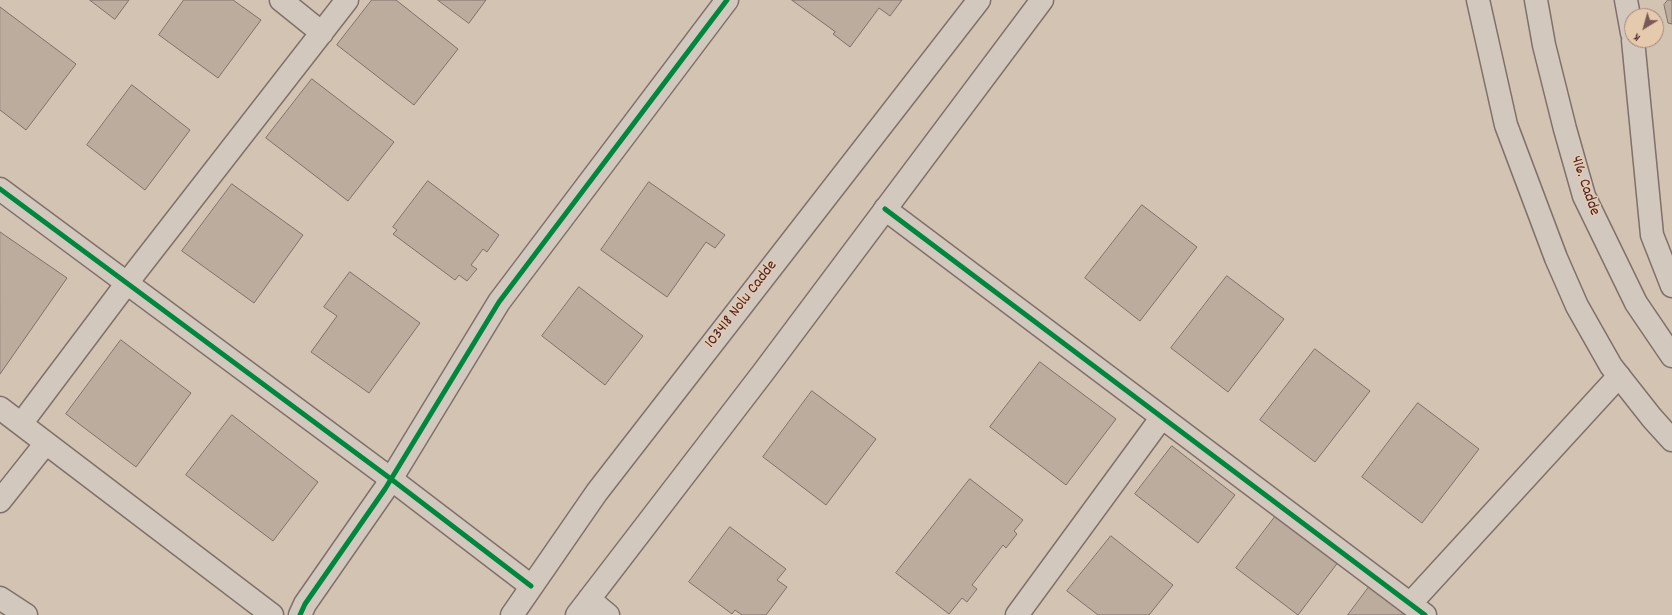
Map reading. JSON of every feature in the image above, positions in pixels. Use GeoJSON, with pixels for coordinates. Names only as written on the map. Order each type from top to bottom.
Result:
{"type":"FeatureCollection","features":[{"type":"Feature","properties":{"kind":"street"},"geometry":{"type":"LineString","coordinates":[[281,0],[322,33]]}},
{"type":"Feature","properties":{"kind":"street"},"geometry":{"type":"LineString","coordinates":[[21,424],[127,283],[347,0]]}},
{"type":"Feature","properties":{"kind":"street"},"geometry":{"type":"LineString","coordinates":[[300,615],[392,479],[499,302],[727,0]]}},
{"type":"Feature","properties":{"kind":"street","name":"103418 Nolu Cadde"},"geometry":{"type":"LineString","coordinates":[[512,615],[597,492],[979,0]]}},
{"type":"Feature","properties":{"kind":"street"},"geometry":{"type":"LineString","coordinates":[[608,615],[583,607],[762,374],[1042,0]]}},
{"type":"Feature","properties":{"kind":"street"},"geometry":{"type":"LineString","coordinates":[[1478,0],[1506,125],[1542,222],[1577,306],[1611,366],[1652,418],[1672,440]]}},
{"type":"Feature","properties":{"kind":"street","name":"416. Cadde"},"geometry":{"type":"LineString","coordinates":[[1536,0],[1546,52],[1565,129],[1584,196],[1636,304],[1672,356]]}},
{"type":"Feature","properties":{"kind":"street"},"geometry":{"type":"LineString","coordinates":[[1634,48],[1652,235],[1672,286]]}},
{"type":"Feature","properties":{"kind":"street"},"geometry":{"type":"LineString","coordinates":[[0,189],[392,479],[531,586]]}},
{"type":"Feature","properties":{"kind":"street"},"geometry":{"type":"LineString","coordinates":[[885,209],[1417,610],[1619,376]]}},
{"type":"Feature","properties":{"kind":"street"},"geometry":{"type":"LineString","coordinates":[[0,408],[272,615]]}},
{"type":"Feature","properties":{"kind":"street"},"geometry":{"type":"LineString","coordinates":[[1017,615],[1162,417]]}},
{"type":"Feature","properties":{"kind":"street"},"geometry":{"type":"LineString","coordinates":[[0,501],[46,443]]}},
{"type":"Feature","properties":{"kind":"street"},"geometry":{"type":"LineString","coordinates":[[0,598],[26,615]]}},
{"type":"Feature","properties":{"kind":"building"},"geometry":{"type":"Polygon","coordinates":[[[90,0],[129,0],[115,19],[90,0]]]}},
{"type":"Feature","properties":{"kind":"building"},"geometry":{"type":"Polygon","coordinates":[[[184,0],[233,0],[261,20],[218,78],[159,35],[184,0]]]}},
{"type":"Feature","properties":{"kind":"building"},"geometry":{"type":"Polygon","coordinates":[[[372,0],[396,0],[458,49],[414,105],[337,45],[372,0]]]}},
{"type":"Feature","properties":{"kind":"building"},"geometry":{"type":"Polygon","coordinates":[[[438,0],[486,0],[469,23],[438,0]]]}},
{"type":"Feature","properties":{"kind":"building"},"geometry":{"type":"Polygon","coordinates":[[[792,0],[902,0],[890,16],[879,8],[850,47],[833,34],[835,32],[792,0]]]}},
{"type":"Feature","properties":{"kind":"building"},"geometry":{"type":"Polygon","coordinates":[[[1668,0],[1672,0],[1672,24],[1668,23],[1664,5],[1668,0]]]}},
{"type":"Feature","properties":{"kind":"building"},"geometry":{"type":"Polygon","coordinates":[[[0,7],[76,64],[26,130],[0,110],[0,7]]]}},
{"type":"Feature","properties":{"kind":"building"},"geometry":{"type":"Polygon","coordinates":[[[312,79],[394,142],[348,201],[266,138],[312,79]]]}},
{"type":"Feature","properties":{"kind":"building"},"geometry":{"type":"Polygon","coordinates":[[[132,85],[190,130],[145,190],[87,145],[132,85]]]}},
{"type":"Feature","properties":{"kind":"building"},"geometry":{"type":"Polygon","coordinates":[[[428,181],[499,235],[487,252],[483,249],[471,265],[477,269],[467,281],[459,275],[455,280],[393,234],[397,230],[393,227],[428,181]]]}},
{"type":"Feature","properties":{"kind":"building"},"geometry":{"type":"Polygon","coordinates":[[[649,182],[725,235],[715,248],[706,242],[667,297],[601,250],[649,182]]]}},
{"type":"Feature","properties":{"kind":"building"},"geometry":{"type":"Polygon","coordinates":[[[232,184],[303,235],[254,303],[182,251],[232,184]]]}},
{"type":"Feature","properties":{"kind":"building"},"geometry":{"type":"Polygon","coordinates":[[[1142,205],[1197,247],[1140,321],[1085,278],[1142,205]]]}},
{"type":"Feature","properties":{"kind":"building"},"geometry":{"type":"Polygon","coordinates":[[[0,232],[67,278],[0,374],[0,232]]]}},
{"type":"Feature","properties":{"kind":"building"},"geometry":{"type":"Polygon","coordinates":[[[350,272],[420,323],[369,393],[311,352],[337,316],[324,307],[350,272]]]}},
{"type":"Feature","properties":{"kind":"building"},"geometry":{"type":"Polygon","coordinates":[[[1227,276],[1284,319],[1228,392],[1171,348],[1227,276]]]}},
{"type":"Feature","properties":{"kind":"building"},"geometry":{"type":"Polygon","coordinates":[[[579,287],[643,336],[605,385],[542,336],[579,287]]]}},
{"type":"Feature","properties":{"kind":"building"},"geometry":{"type":"Polygon","coordinates":[[[121,340],[191,393],[136,467],[66,414],[121,340]]]}},
{"type":"Feature","properties":{"kind":"building"},"geometry":{"type":"Polygon","coordinates":[[[1315,349],[1370,391],[1315,462],[1260,420],[1315,349]]]}},
{"type":"Feature","properties":{"kind":"building"},"geometry":{"type":"Polygon","coordinates":[[[1040,362],[1116,419],[1066,485],[990,427],[1040,362]]]}},
{"type":"Feature","properties":{"kind":"building"},"geometry":{"type":"Polygon","coordinates":[[[812,391],[876,439],[826,505],[763,457],[812,391]]]}},
{"type":"Feature","properties":{"kind":"building"},"geometry":{"type":"Polygon","coordinates":[[[1418,403],[1479,449],[1422,523],[1362,477],[1418,403]]]}},
{"type":"Feature","properties":{"kind":"building"},"geometry":{"type":"Polygon","coordinates":[[[232,415],[318,482],[273,541],[186,475],[232,415]]]}},
{"type":"Feature","properties":{"kind":"building"},"geometry":{"type":"Polygon","coordinates":[[[1172,446],[1235,495],[1198,543],[1135,494],[1172,446]]]}},
{"type":"Feature","properties":{"kind":"building"},"geometry":{"type":"Polygon","coordinates":[[[970,479],[1023,520],[1014,531],[1017,534],[1006,548],[1003,545],[972,585],[977,589],[967,602],[962,598],[949,614],[896,573],[970,479]]]}},
{"type":"Feature","properties":{"kind":"building"},"geometry":{"type":"Polygon","coordinates":[[[1278,513],[1339,561],[1298,615],[1236,568],[1278,513]]]}},
{"type":"Feature","properties":{"kind":"building"},"geometry":{"type":"Polygon","coordinates":[[[730,527],[786,569],[777,580],[787,587],[766,615],[742,615],[735,610],[732,614],[689,582],[730,527]]]}},
{"type":"Feature","properties":{"kind":"building"},"geometry":{"type":"Polygon","coordinates":[[[1111,536],[1173,585],[1149,615],[1098,615],[1067,591],[1111,536]]]}},
{"type":"Feature","properties":{"kind":"building"},"geometry":{"type":"Polygon","coordinates":[[[1372,583],[1414,615],[1348,615],[1372,583]]]}},
{"type":"Feature","properties":{"kind":"cycle path"},"geometry":{"type":"LineString","coordinates":[[300,615],[305,604],[385,489],[499,302],[727,0]]}},
{"type":"Feature","properties":{"kind":"cycle path"},"geometry":{"type":"LineString","coordinates":[[0,189],[391,479],[531,586]]}},
{"type":"Feature","properties":{"kind":"cycle path"},"geometry":{"type":"LineString","coordinates":[[885,209],[1425,615]]}}]}
